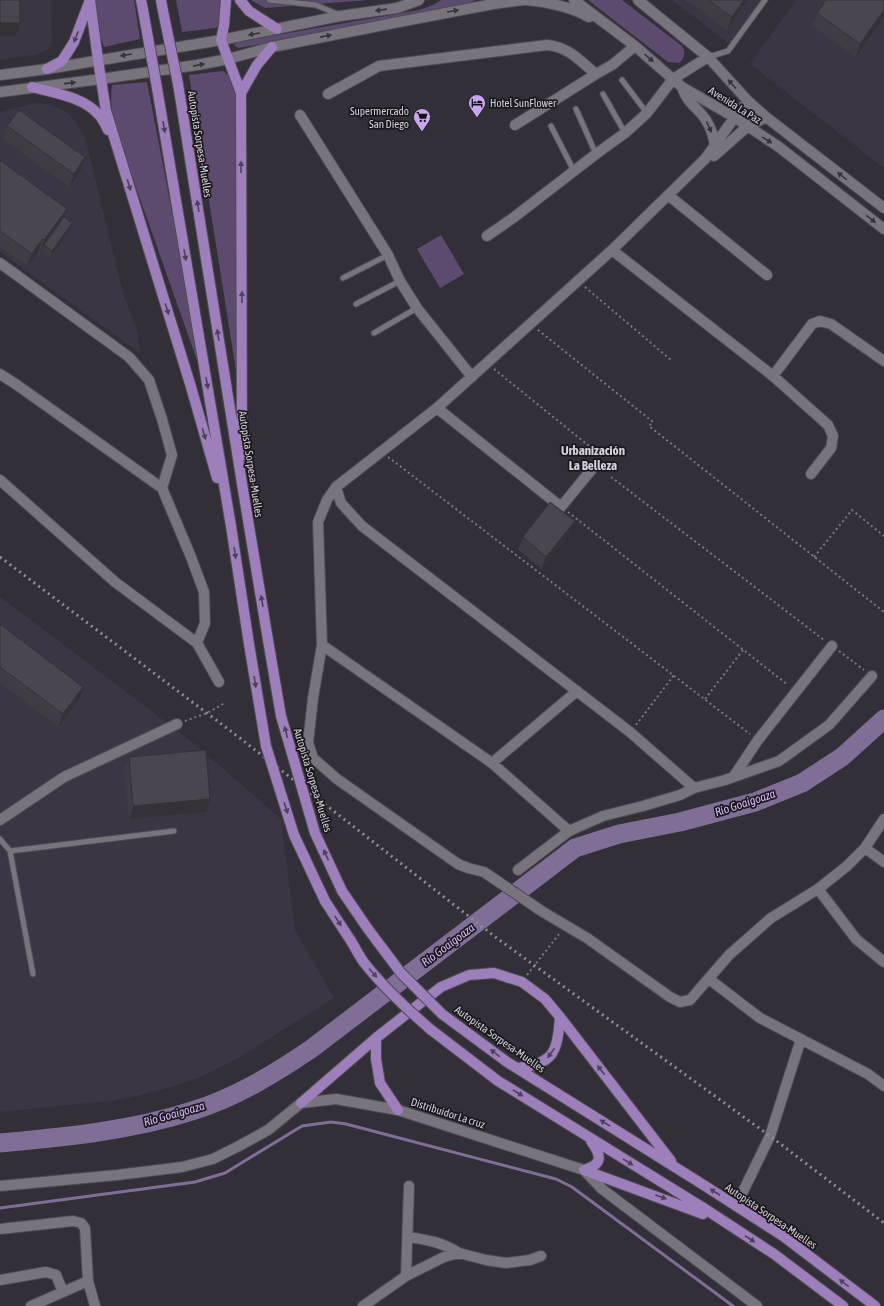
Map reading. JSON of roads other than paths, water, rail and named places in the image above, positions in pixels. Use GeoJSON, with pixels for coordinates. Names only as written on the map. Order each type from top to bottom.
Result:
{"type":"FeatureCollection","features":[{"type":"Feature","properties":{"kind":"main road"},"geometry":{"type":"LineString","coordinates":[[90,0],[106,110],[191,387],[231,526]]}},
{"type":"Feature","properties":{"kind":"main road"},"geometry":{"type":"LineString","coordinates":[[47,69],[62,61],[74,42],[90,0]]}},
{"type":"Feature","properties":{"kind":"main road"},"geometry":{"type":"LineString","coordinates":[[141,0],[231,526],[266,746],[294,836],[325,901],[365,964],[401,1004],[430,1030],[498,1081],[774,1254],[843,1306]]}},
{"type":"Feature","properties":{"kind":"main road","name":"Autopista Sorpesa-Muelles"},"geometry":{"type":"LineString","coordinates":[[161,0],[178,84],[243,490],[282,716],[315,833],[342,891],[401,973],[442,1014],[507,1062],[783,1236],[875,1306]]}},
{"type":"Feature","properties":{"kind":"main road"},"geometry":{"type":"LineString","coordinates":[[226,0],[221,40],[241,93],[243,490]]}},
{"type":"Feature","properties":{"kind":"main road"},"geometry":{"type":"LineString","coordinates":[[240,0],[249,11],[277,30]]}},
{"type":"Feature","properties":{"kind":"main road"},"geometry":{"type":"LineString","coordinates":[[241,93],[257,65],[272,47]]}},
{"type":"Feature","properties":{"kind":"main road"},"geometry":{"type":"LineString","coordinates":[[32,87],[71,97],[88,106],[100,116],[118,148]]}},
{"type":"Feature","properties":{"kind":"main road"},"geometry":{"type":"LineString","coordinates":[[301,1103],[376,1038],[441,988],[469,975],[494,973],[522,982],[545,999],[676,1168]]}},
{"type":"Feature","properties":{"kind":"main road"},"geometry":{"type":"LineString","coordinates":[[518,1068],[544,1062],[552,1055],[558,1042],[560,1017]]}},
{"type":"Feature","properties":{"kind":"main road"},"geometry":{"type":"LineString","coordinates":[[376,1038],[376,1059],[380,1083],[398,1110]]}},
{"type":"Feature","properties":{"kind":"main road"},"geometry":{"type":"LineString","coordinates":[[584,1170],[596,1165],[599,1160],[598,1150],[587,1136]]}},
{"type":"Feature","properties":{"kind":"main road"},"geometry":{"type":"LineString","coordinates":[[584,1170],[726,1223]]}},
{"type":"Feature","properties":{"kind":"street"},"geometry":{"type":"LineString","coordinates":[[0,75],[47,69],[277,30],[340,16],[397,8],[419,0]]}},
{"type":"Feature","properties":{"kind":"street"},"geometry":{"type":"LineString","coordinates":[[0,92],[197,65],[228,59],[272,47],[426,16],[525,0],[547,2],[577,11],[620,35]]}},
{"type":"Feature","properties":{"kind":"street","name":"Avenida La Paz"},"geometry":{"type":"LineString","coordinates":[[574,0],[635,46],[682,87],[734,117],[746,127],[779,147],[884,229]]}},
{"type":"Feature","properties":{"kind":"street","name":"Avenida La Paz"},"geometry":{"type":"LineString","coordinates":[[638,0],[708,56],[748,101],[766,117],[884,208]]}},
{"type":"Feature","properties":{"kind":"street"},"geometry":{"type":"LineString","coordinates":[[328,94],[379,66],[547,45],[558,46],[570,52],[596,74]]}},
{"type":"Feature","properties":{"kind":"street"},"geometry":{"type":"LineString","coordinates":[[515,124],[612,65],[635,46]]}},
{"type":"Feature","properties":{"kind":"street"},"geometry":{"type":"LineString","coordinates":[[486,236],[513,218],[625,133],[647,113],[673,79],[708,56]]}},
{"type":"Feature","properties":{"kind":"street"},"geometry":{"type":"LineString","coordinates":[[682,87],[688,100],[706,120],[714,137],[715,147]]}},
{"type":"Feature","properties":{"kind":"street"},"geometry":{"type":"LineString","coordinates":[[0,96],[12,91]]}},
{"type":"Feature","properties":{"kind":"street"},"geometry":{"type":"LineString","coordinates":[[748,101],[734,117],[705,160],[612,250],[437,408],[336,487],[327,500],[318,522],[322,645],[313,698],[308,743],[313,758],[337,779],[458,864],[484,872],[543,912],[587,938],[670,997],[680,1002],[690,1000],[729,955],[771,918],[818,889],[847,866],[865,848],[884,819]]}},
{"type":"Feature","properties":{"kind":"street"},"geometry":{"type":"LineString","coordinates":[[300,115],[388,255],[400,281],[417,308],[472,376]]}},
{"type":"Feature","properties":{"kind":"street"},"geometry":{"type":"LineString","coordinates":[[705,160],[714,156],[746,127],[766,117]]}},
{"type":"Feature","properties":{"kind":"street"},"geometry":{"type":"LineString","coordinates":[[668,195],[767,275]]}},
{"type":"Feature","properties":{"kind":"street"},"geometry":{"type":"LineString","coordinates":[[612,250],[773,376],[828,424],[833,436],[831,448],[811,474]]}},
{"type":"Feature","properties":{"kind":"street"},"geometry":{"type":"LineString","coordinates":[[0,263],[129,357],[149,380],[172,455],[162,488]]}},
{"type":"Feature","properties":{"kind":"street"},"geometry":{"type":"LineString","coordinates":[[773,376],[812,324],[820,321],[831,324],[884,361]]}},
{"type":"Feature","properties":{"kind":"street"},"geometry":{"type":"LineString","coordinates":[[0,374],[162,488],[191,556],[204,592],[205,622],[197,643]]}},
{"type":"Feature","properties":{"kind":"street"},"geometry":{"type":"LineString","coordinates":[[437,408],[561,507],[592,469]]}},
{"type":"Feature","properties":{"kind":"street"},"geometry":{"type":"LineString","coordinates":[[0,480],[115,582],[197,643],[219,682]]}},
{"type":"Feature","properties":{"kind":"street"},"geometry":{"type":"LineString","coordinates":[[336,487],[341,503],[362,526],[630,732],[694,788]]}},
{"type":"Feature","properties":{"kind":"street"},"geometry":{"type":"LineString","coordinates":[[322,645],[492,763],[569,831]]}},
{"type":"Feature","properties":{"kind":"street"},"geometry":{"type":"LineString","coordinates":[[734,776],[758,740],[832,646]]}},
{"type":"Feature","properties":{"kind":"street"},"geometry":{"type":"LineString","coordinates":[[518,870],[569,831],[603,816],[672,798],[694,788],[725,780],[779,761],[829,725],[872,676]]}},
{"type":"Feature","properties":{"kind":"street"},"geometry":{"type":"LineString","coordinates":[[492,763],[577,691]]}},
{"type":"Feature","properties":{"kind":"street"},"geometry":{"type":"LineString","coordinates":[[0,820],[64,777],[176,724]]}},
{"type":"Feature","properties":{"kind":"street"},"geometry":{"type":"LineString","coordinates":[[865,848],[884,862]]}},
{"type":"Feature","properties":{"kind":"street"},"geometry":{"type":"LineString","coordinates":[[818,889],[856,939],[884,962]]}},
{"type":"Feature","properties":{"kind":"street"},"geometry":{"type":"LineString","coordinates":[[709,979],[760,1018],[868,1074],[884,1086]]}},
{"type":"Feature","properties":{"kind":"street"},"geometry":{"type":"LineString","coordinates":[[736,1206],[770,1136],[802,1039]]}},
{"type":"Feature","properties":{"kind":"street","name":"Distribuidor La cruz"},"geometry":{"type":"LineString","coordinates":[[301,1103],[336,1099],[398,1110],[584,1170]]}},
{"type":"Feature","properties":{"kind":"street"},"geometry":{"type":"LineString","coordinates":[[0,1186],[117,1175],[182,1167],[213,1159],[268,1130],[301,1103]]}},
{"type":"Feature","properties":{"kind":"street"},"geometry":{"type":"LineString","coordinates":[[584,1170],[602,1189],[757,1306]]}},
{"type":"Feature","properties":{"kind":"street"},"geometry":{"type":"LineString","coordinates":[[406,1276],[409,1186]]}},
{"type":"Feature","properties":{"kind":"street"},"geometry":{"type":"LineString","coordinates":[[0,1229],[73,1221],[81,1223],[85,1228],[88,1281],[95,1306]]}},
{"type":"Feature","properties":{"kind":"street"},"geometry":{"type":"LineString","coordinates":[[408,1237],[433,1241],[448,1246],[459,1253],[486,1260],[506,1263],[530,1260],[541,1256]]}},
{"type":"Feature","properties":{"kind":"street"},"geometry":{"type":"LineString","coordinates":[[364,1306],[406,1276],[444,1257],[459,1253]]}},
{"type":"Feature","properties":{"kind":"street"},"geometry":{"type":"LineString","coordinates":[[0,1280],[50,1272],[56,1275],[63,1292]]}},
{"type":"Feature","properties":{"kind":"street"},"geometry":{"type":"LineString","coordinates":[[31,1306],[46,1303],[63,1292],[88,1281]]}},
{"type":"Feature","properties":{"kind":"lane"},"geometry":{"type":"LineString","coordinates":[[269,0],[316,6],[340,16]]}},
{"type":"Feature","properties":{"kind":"lane"},"geometry":{"type":"LineString","coordinates":[[708,56],[728,51],[765,0]]}},
{"type":"Feature","properties":{"kind":"lane"},"geometry":{"type":"LineString","coordinates":[[622,80],[647,113]]}},
{"type":"Feature","properties":{"kind":"lane"},"geometry":{"type":"LineString","coordinates":[[603,94],[625,133]]}},
{"type":"Feature","properties":{"kind":"lane"},"geometry":{"type":"LineString","coordinates":[[576,109],[596,154]]}},
{"type":"Feature","properties":{"kind":"lane"},"geometry":{"type":"LineString","coordinates":[[551,126],[574,171]]}},
{"type":"Feature","properties":{"kind":"lane"},"geometry":{"type":"LineString","coordinates":[[343,278],[388,255]]}},
{"type":"Feature","properties":{"kind":"lane"},"geometry":{"type":"LineString","coordinates":[[356,304],[400,281]]}},
{"type":"Feature","properties":{"kind":"lane"},"geometry":{"type":"LineString","coordinates":[[374,333],[417,308]]}},
{"type":"Feature","properties":{"kind":"lane"},"geometry":{"type":"LineString","coordinates":[[10,850],[174,831]]}},
{"type":"Feature","properties":{"kind":"lane"},"geometry":{"type":"LineString","coordinates":[[0,839],[10,850],[33,974]]}},
{"type":"Feature","properties":{"kind":"waterway","name":"Río Goaigoaza"},"geometry":{"type":"LineString","coordinates":[[0,1143],[73,1136],[145,1124],[208,1106],[239,1092],[311,1049],[575,848],[619,834],[680,822],[755,802],[802,783],[842,757],[884,719]]}},
{"type":"Feature","properties":{"kind":"waterway"},"geometry":{"type":"LineString","coordinates":[[0,1208],[195,1182],[225,1173],[302,1126],[331,1122],[346,1124],[556,1179],[572,1187],[733,1306]]}},
{"type":"Feature","properties":{"kind":"railway"},"geometry":{"type":"LineString","coordinates":[[0,557],[232,732],[498,939],[770,1136],[884,1223]]}},
{"type":"Feature","properties":{"kind":"place","name":"Hotel SunFlower"},"geometry":{"type":"Point","coordinates":[477,118]}},
{"type":"Feature","properties":{"kind":"place","name":"Supermercado San Diego"},"geometry":{"type":"Point","coordinates":[422,132]}},
{"type":"Feature","properties":{"kind":"district","name":"Urbanización La Belleza"},"geometry":{"type":"Point","coordinates":[593,458]}}]}
